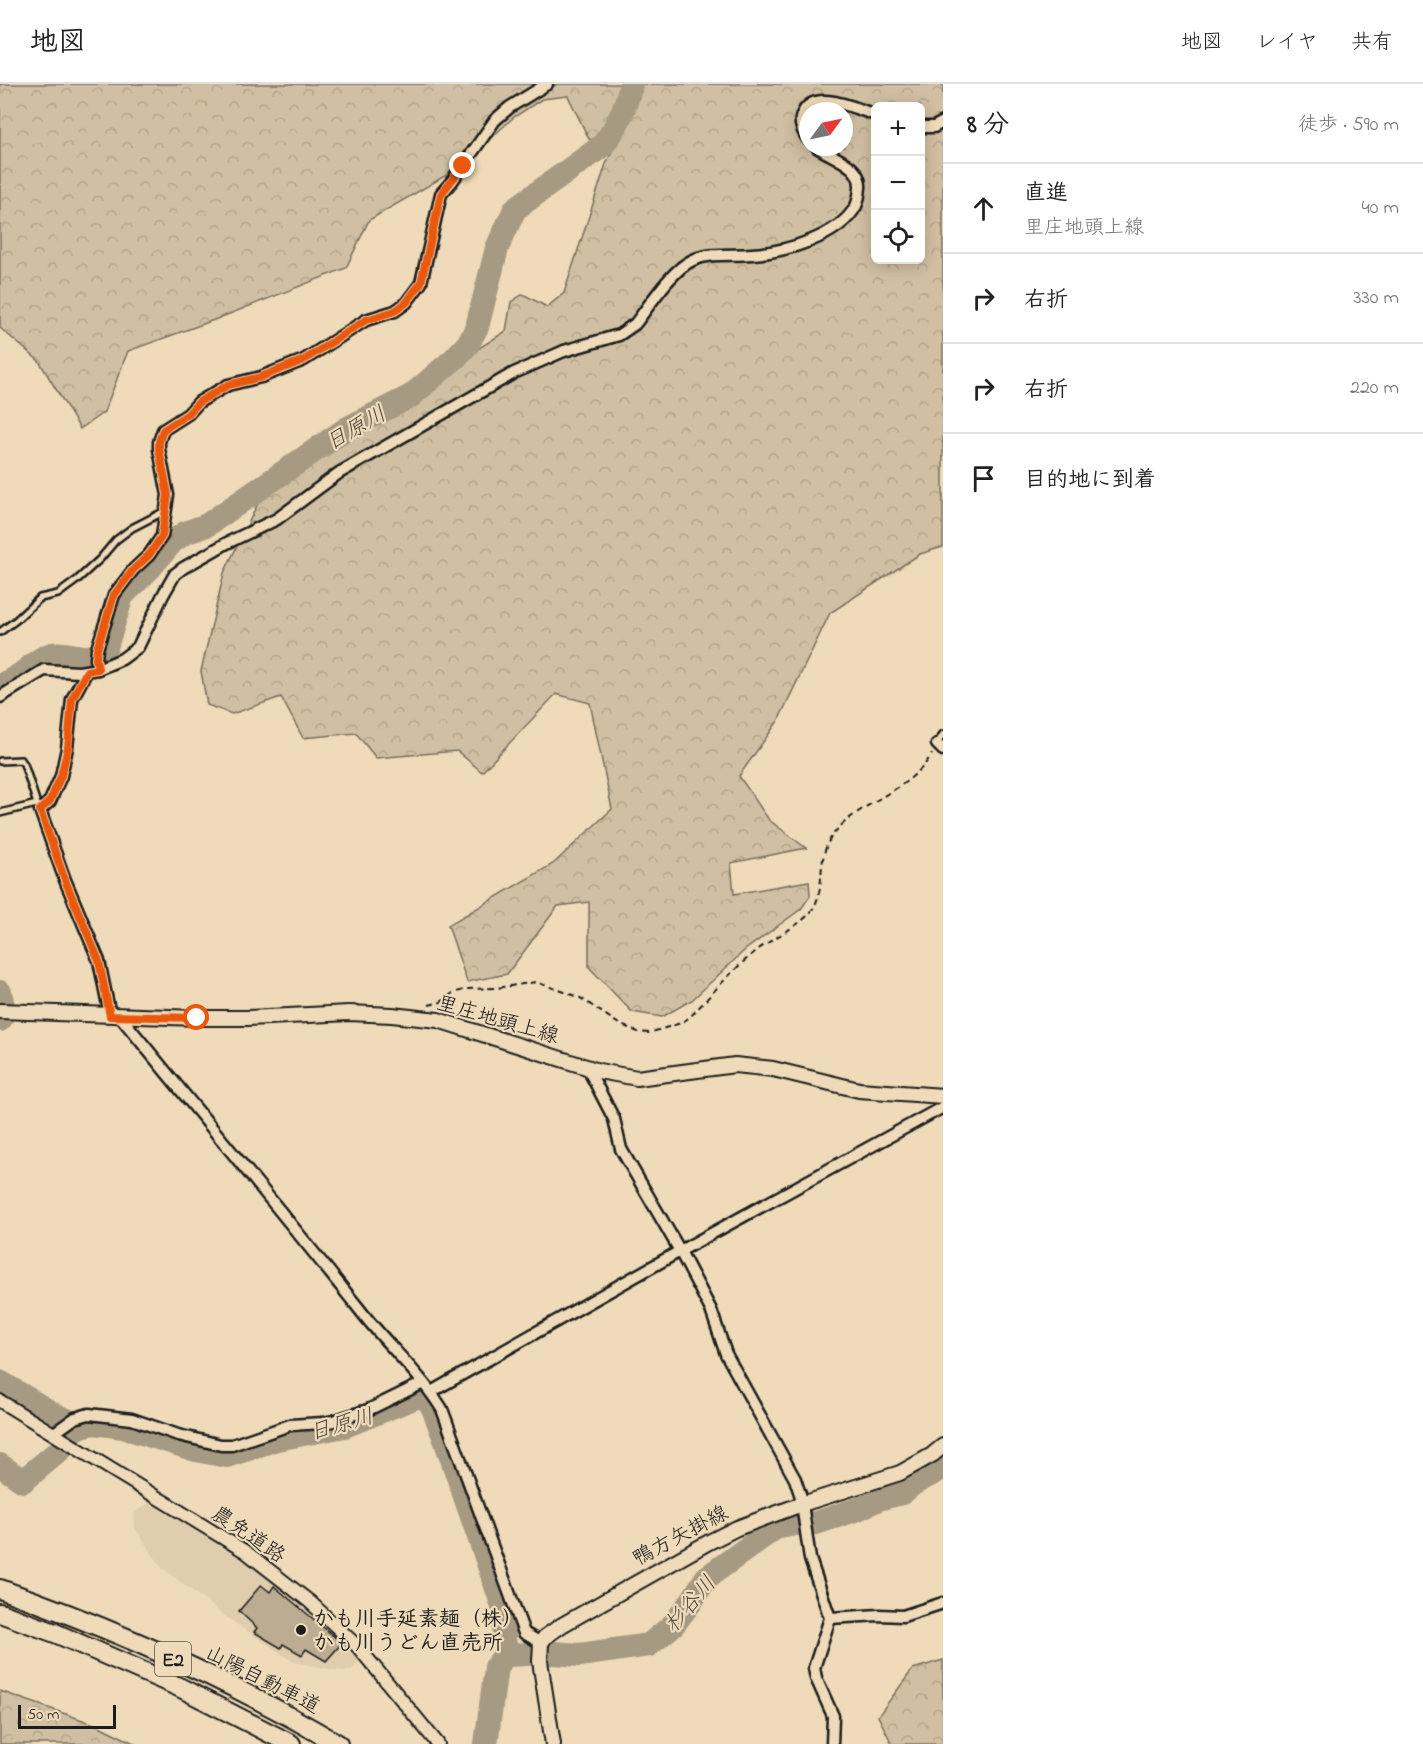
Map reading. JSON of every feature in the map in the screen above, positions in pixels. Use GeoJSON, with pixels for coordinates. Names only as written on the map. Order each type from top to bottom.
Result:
{"type":"FeatureCollection","features":[{"type":"Feature","properties":{"kind":"highway","name":"山陽自動車道"},"geometry":{"type":"LineString","coordinates":[[0,1589],[64,1612],[189,1666],[304,1724],[338,1744]]}},
{"type":"Feature","properties":{"kind":"highway","name":"E2"},"geometry":{"type":"LineString","coordinates":[[0,1613],[55,1633],[181,1688],[291,1744]]}},
{"type":"Feature","properties":{"kind":"main road","name":"里庄地頭上線"},"geometry":{"type":"LineString","coordinates":[[4,1011],[115,1016],[248,1018],[349,1013],[409,1017],[438,1020],[587,1068],[637,1078],[735,1065],[773,1069],[859,1090],[943,1096]]}},
{"type":"Feature","properties":{"kind":"main road","name":"鴨方矢掛線"},"geometry":{"type":"LineString","coordinates":[[540,1651],[545,1637],[574,1617],[709,1542],[737,1528],[900,1473],[943,1446]]}},
{"type":"Feature","properties":{"kind":"main road"},"geometry":{"type":"LineString","coordinates":[[540,1651],[553,1744]]}},
{"type":"Feature","properties":{"kind":"street"},"geometry":{"type":"LineString","coordinates":[[540,1651],[524,1633],[442,1409],[427,1387],[364,1315],[270,1196],[115,1016],[99,961],[65,880],[39,807],[50,801],[61,776],[68,748],[72,699],[94,662],[114,595],[127,577],[157,546],[162,536],[168,495],[159,442],[163,430],[188,414],[199,402],[228,385],[261,377],[294,364],[366,320],[395,311],[406,303],[421,283],[441,194],[495,120],[510,107],[547,84]]}},
{"type":"Feature","properties":{"kind":"street"},"geometry":{"type":"LineString","coordinates":[[813,102],[826,100],[833,102]]}},
{"type":"Feature","properties":{"kind":"street"},"geometry":{"type":"LineString","coordinates":[[853,108],[871,114]]}},
{"type":"Feature","properties":{"kind":"street"},"geometry":{"type":"LineString","coordinates":[[925,127],[934,127],[943,122]]}},
{"type":"Feature","properties":{"kind":"street"},"geometry":{"type":"LineString","coordinates":[[0,697],[44,669],[122,659],[138,647],[175,574],[227,543],[277,519],[339,473],[514,373],[564,351],[619,335],[627,330],[672,278],[690,261],[711,255],[752,254],[783,249],[826,233],[844,221],[859,201],[858,173],[832,156]]}},
{"type":"Feature","properties":{"kind":"street"},"geometry":{"type":"LineString","coordinates":[[587,1068],[614,1119],[621,1149],[680,1251],[711,1310],[726,1354],[790,1468],[802,1507],[810,1559],[830,1618],[814,1668],[816,1678],[833,1716],[831,1744]]}},
{"type":"Feature","properties":{"kind":"street"},"geometry":{"type":"LineString","coordinates":[[58,1433],[75,1418],[89,1414],[132,1419],[178,1435],[221,1445],[232,1445],[290,1425],[323,1424],[368,1410],[427,1387],[943,1107]]}},
{"type":"Feature","properties":{"kind":"street","name":"農免道路"},"geometry":{"type":"LineString","coordinates":[[0,1401],[58,1433],[71,1444],[246,1552],[310,1602],[358,1647],[438,1744]]}},
{"type":"Feature","properties":{"kind":"street"},"geometry":{"type":"LineString","coordinates":[[830,1618],[903,1616],[943,1603]]}},
{"type":"Feature","properties":{"kind":"lane"},"geometry":{"type":"LineString","coordinates":[[0,632],[40,598],[58,594],[77,580],[100,559],[116,540],[132,528],[165,511]]}},
{"type":"Feature","properties":{"kind":"lane"},"geometry":{"type":"LineString","coordinates":[[940,747],[943,734]]}},
{"type":"Feature","properties":{"kind":"lane"},"geometry":{"type":"LineString","coordinates":[[0,760],[21,760],[39,807],[0,813]]}},
{"type":"Feature","properties":{"kind":"path"},"geometry":{"type":"LineString","coordinates":[[409,1017],[417,1007],[441,1002],[453,993],[466,989],[497,988],[536,982],[579,997],[619,1024],[638,1032],[649,1033],[681,1023],[690,1017],[754,952],[807,916],[816,904],[819,893],[822,856],[826,843],[845,822],[894,791],[925,765],[940,747]]}},
{"type":"Feature","properties":{"kind":"shaded area"},"geometry":{"type":"Polygon","coordinates":[[[149,1503],[249,1564],[285,1590],[343,1642],[359,1661],[351,1671],[294,1662],[229,1619],[161,1567],[135,1528],[134,1513],[149,1503]]]}},
{"type":"Feature","properties":{"kind":"green space"},"geometry":{"type":"Polygon","coordinates":[[[0,84],[540,84],[508,102],[490,119],[466,154],[445,176],[369,220],[346,268],[128,351],[104,412],[80,429],[39,361],[0,328],[0,84]]]}},
{"type":"Feature","properties":{"kind":"green space"},"geometry":{"type":"Polygon","coordinates":[[[557,84],[626,84],[616,111],[599,141],[589,139],[568,96],[542,99],[514,117],[480,148],[500,122],[514,109],[557,84]]]}},
{"type":"Feature","properties":{"kind":"green space"},"geometry":{"type":"Polygon","coordinates":[[[636,84],[943,84],[943,547],[920,554],[830,613],[778,721],[739,776],[769,820],[806,848],[731,863],[734,894],[809,881],[810,896],[801,909],[745,950],[692,1000],[662,1017],[632,1012],[589,967],[589,902],[558,906],[507,974],[467,982],[448,925],[553,864],[612,809],[590,703],[556,694],[482,772],[457,751],[376,758],[356,733],[303,738],[281,697],[232,714],[207,705],[201,671],[224,573],[259,501],[351,438],[427,396],[476,350],[506,331],[511,302],[523,294],[547,307],[564,293],[606,164],[633,108],[636,84]]]}},
{"type":"Feature","properties":{"kind":"green space"},"geometry":{"type":"Polygon","coordinates":[[[943,1660],[943,1744],[892,1744],[878,1716],[913,1669],[943,1660]]]}},
{"type":"Feature","properties":{"kind":"green space"},"geometry":{"type":"Polygon","coordinates":[[[0,1691],[97,1725],[136,1744],[0,1744],[0,1691]]]}},
{"type":"Feature","properties":{"kind":"building","name":"かも川手延素麺（株） かも川うどん直売所"},"geometry":{"type":"Polygon","coordinates":[[[261,1585],[270,1592],[274,1586],[342,1643],[326,1661],[306,1649],[302,1655],[283,1644],[281,1648],[254,1632],[257,1628],[239,1611],[261,1585]]]}},
{"type":"Feature","properties":{"kind":"waterway","name":"日原川"},"geometry":{"type":"LineString","coordinates":[[0,686],[52,654],[86,657],[100,653],[106,647],[122,596],[172,542],[185,533],[207,525],[346,429],[411,396],[455,358],[468,344],[477,327],[497,248],[515,209],[602,146],[620,117],[631,84]]}},
{"type":"Feature","properties":{"kind":"waterway","name":"日原川"},"geometry":{"type":"LineString","coordinates":[[0,992],[4,1011],[0,1020]]}},
{"type":"Feature","properties":{"kind":"waterway","name":"日原川"},"geometry":{"type":"LineString","coordinates":[[0,1382],[55,1415],[81,1426],[94,1423],[123,1427],[196,1450],[227,1456],[277,1439],[345,1426],[414,1398],[421,1396],[427,1398],[446,1442],[503,1606],[505,1655]]}},
{"type":"Feature","properties":{"kind":"waterway"},"geometry":{"type":"LineString","coordinates":[[0,1465],[23,1481],[61,1449],[70,1433],[81,1426]]}},
{"type":"Feature","properties":{"kind":"waterway","name":"杉谷川"},"geometry":{"type":"LineString","coordinates":[[505,1655],[553,1653],[580,1655],[649,1645],[673,1625],[706,1578],[775,1528],[816,1523],[858,1509],[879,1499],[902,1493],[913,1484],[943,1468]]}},
{"type":"Feature","properties":{"kind":"waterway","name":"杉谷川"},"geometry":{"type":"LineString","coordinates":[[486,1744],[496,1667],[505,1655]]}},
{"type":"Feature","properties":{"kind":"place","name":"かも川手延素麺（株） かも川うどん直売所"},"geometry":{"type":"Point","coordinates":[301,1630]}},
{"type":"Feature","properties":{"kind":"route"},"geometry":{"type":"LineString","coordinates":[[197,1018],[110,1016],[99,961],[65,880],[40,810],[50,801],[61,776],[68,748],[72,699],[87,671],[98,669],[97,649],[108,608],[120,584],[157,546],[162,536],[168,495],[159,449],[160,435],[163,430],[177,423],[199,402],[228,385],[261,377],[304,360],[366,320],[395,311],[406,303],[421,283],[441,194],[463,166]]}}]}
